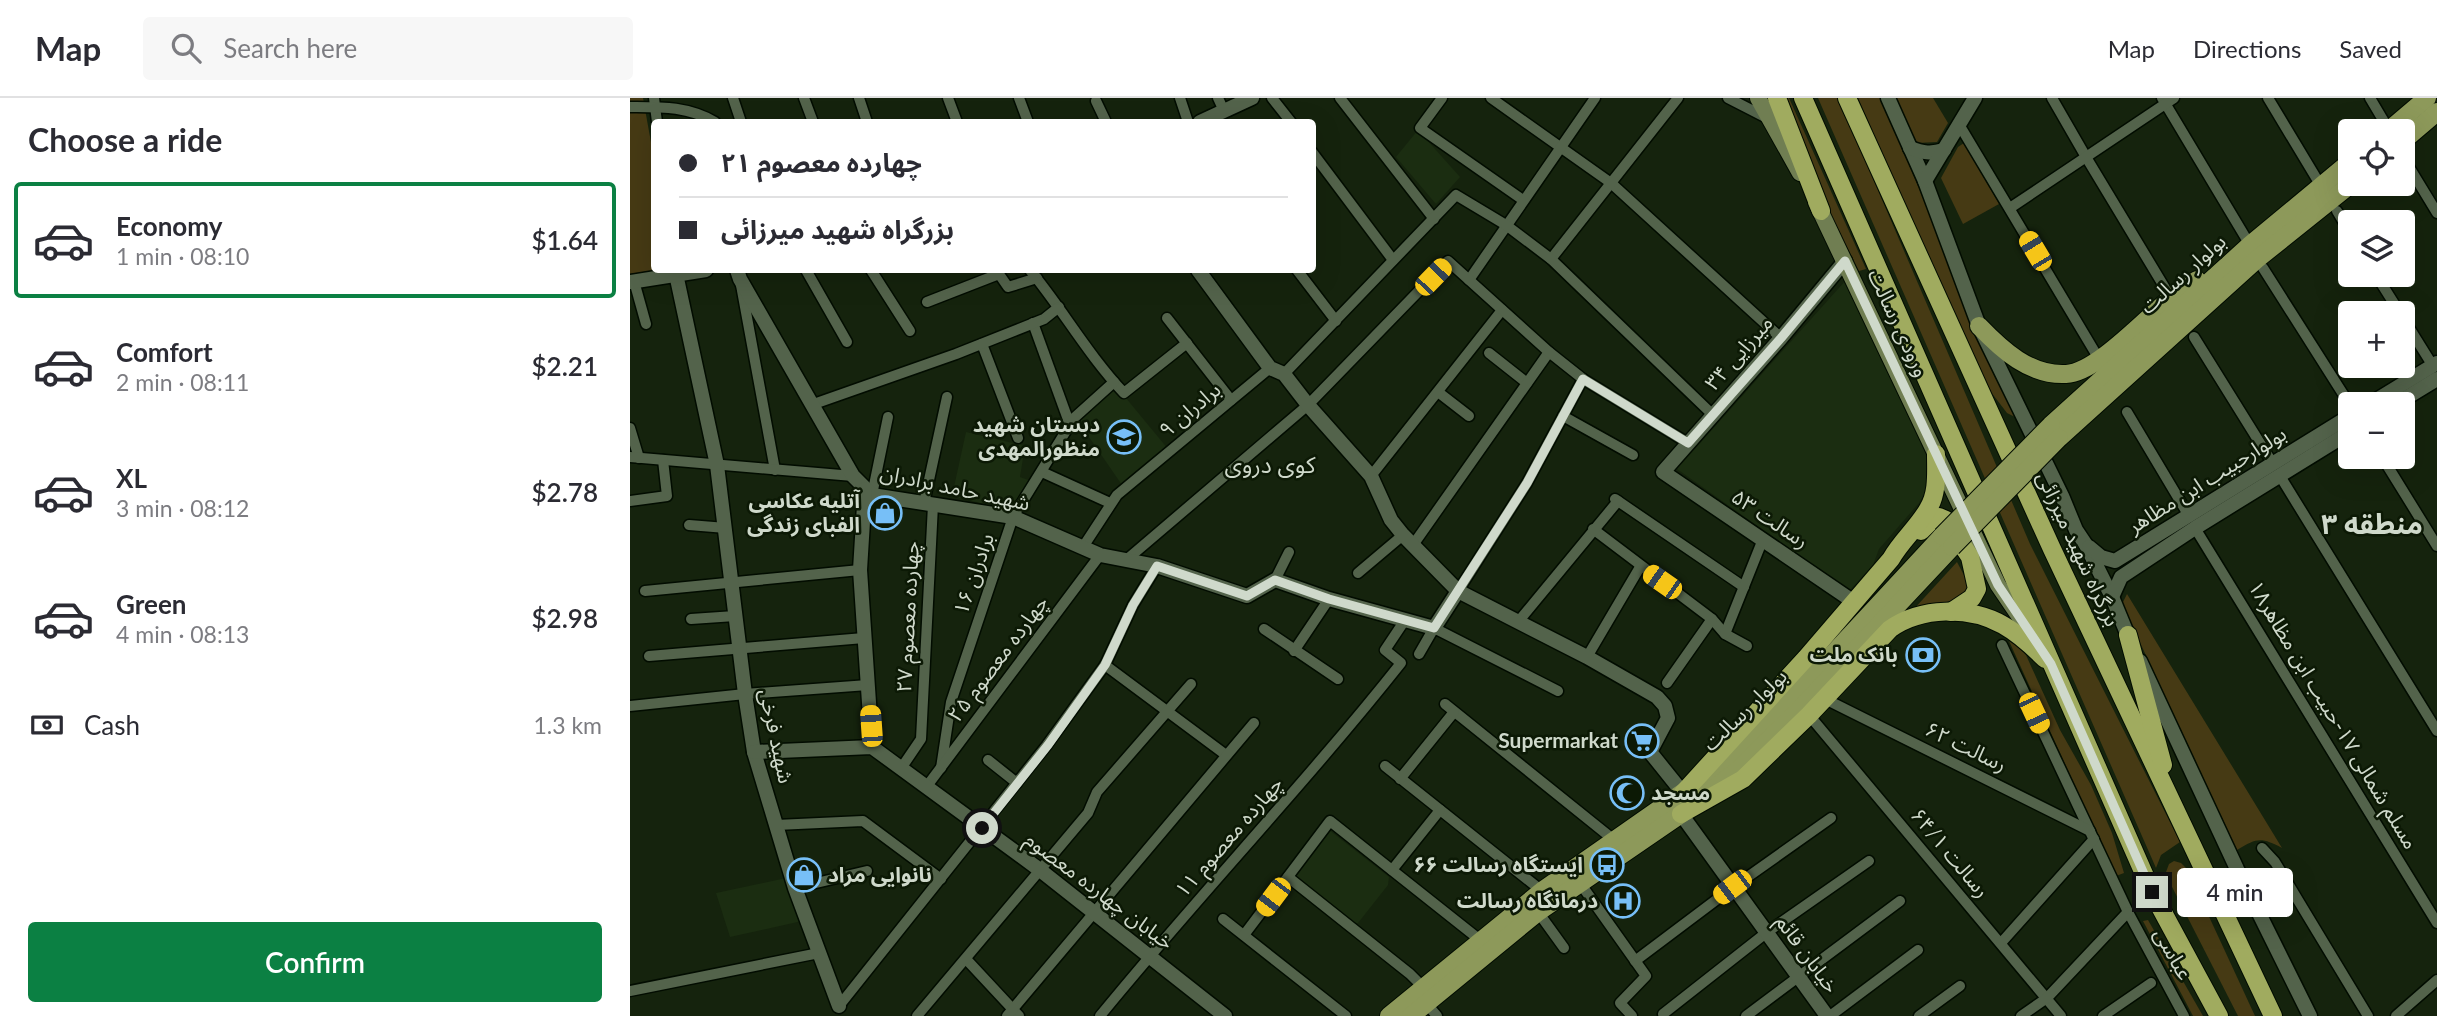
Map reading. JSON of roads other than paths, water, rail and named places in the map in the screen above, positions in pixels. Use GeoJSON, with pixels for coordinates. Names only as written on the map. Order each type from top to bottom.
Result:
{"type":"FeatureCollection","features":[{"type":"Feature","properties":{"kind":"highway"},"geometry":{"type":"LineString","coordinates":[[1777,98],[1821,211]]}},
{"type":"Feature","properties":{"kind":"highway","name":"بزرگراه شهید میرزائی"},"geometry":{"type":"LineString","coordinates":[[1847,98],[1974,379],[2273,1016]]}},
{"type":"Feature","properties":{"kind":"highway"},"geometry":{"type":"LineString","coordinates":[[1803,99],[2152,892],[2219,1016]]}},
{"type":"Feature","properties":{"kind":"highway"},"geometry":{"type":"LineString","coordinates":[[1892,559],[1899,545],[1928,509],[1936,480],[1936,454]]}},
{"type":"Feature","properties":{"kind":"highway"},"geometry":{"type":"LineString","coordinates":[[1683,793],[1892,559],[1905,550],[1931,520],[1938,517],[1946,520],[1970,557],[1977,589],[1972,598],[1951,612]]}},
{"type":"Feature","properties":{"kind":"highway"},"geometry":{"type":"LineString","coordinates":[[1681,814],[1743,779],[1825,699],[1890,629],[1904,619],[1925,613],[1976,614],[2000,623],[2024,638],[2051,664]]}},
{"type":"Feature","properties":{"kind":"highway"},"geometry":{"type":"LineString","coordinates":[[2128,635],[2175,812]]}},
{"type":"Feature","properties":{"kind":"main road","name":"ورودی رسالت"},"geometry":{"type":"LineString","coordinates":[[1758,98],[1821,211],[1998,585],[2051,664]]}},
{"type":"Feature","properties":{"kind":"main road"},"geometry":{"type":"LineString","coordinates":[[2407,119],[2427,98]]}},
{"type":"Feature","properties":{"kind":"main road"},"geometry":{"type":"LineString","coordinates":[[2415,123],[2437,112]]}},
{"type":"Feature","properties":{"kind":"main road","name":"بولوار رسالت"},"geometry":{"type":"LineString","coordinates":[[2055,432],[2250,245],[2338,172]]}},
{"type":"Feature","properties":{"kind":"main road","name":"بولوار رسالت"},"geometry":{"type":"LineString","coordinates":[[2055,432],[2256,260],[2338,194]]}},
{"type":"Feature","properties":{"kind":"main road"},"geometry":{"type":"LineString","coordinates":[[1979,326],[2009,355],[2049,373],[2067,374],[2080,371],[2099,359],[2171,298],[2250,245]]}},
{"type":"Feature","properties":{"kind":"main road"},"geometry":{"type":"LineString","coordinates":[[1947,542],[2055,432]]}},
{"type":"Feature","properties":{"kind":"main road","name":"بولوار رسالت"},"geometry":{"type":"LineString","coordinates":[[1389,1016],[1429,1002],[1480,940],[1542,891],[1728,761],[1947,542]]}},
{"type":"Feature","properties":{"kind":"main road","name":"بولوار رسالت"},"geometry":{"type":"LineString","coordinates":[[1411,1016],[1538,912],[1681,814],[1737,771],[1800,709],[1947,542]]}},
{"type":"Feature","properties":{"kind":"street"},"geometry":{"type":"LineString","coordinates":[[733,98],[740,119]]}},
{"type":"Feature","properties":{"kind":"street"},"geometry":{"type":"LineString","coordinates":[[804,98],[812,119]]}},
{"type":"Feature","properties":{"kind":"street"},"geometry":{"type":"LineString","coordinates":[[859,98],[863,119]]}},
{"type":"Feature","properties":{"kind":"street"},"geometry":{"type":"LineString","coordinates":[[948,98],[956,119]]}},
{"type":"Feature","properties":{"kind":"street"},"geometry":{"type":"LineString","coordinates":[[1019,98],[1027,119]]}},
{"type":"Feature","properties":{"kind":"street"},"geometry":{"type":"LineString","coordinates":[[1180,98],[1187,119]]}},
{"type":"Feature","properties":{"kind":"street"},"geometry":{"type":"LineString","coordinates":[[1204,119],[1221,105],[1252,98]]}},
{"type":"Feature","properties":{"kind":"street"},"geometry":{"type":"LineString","coordinates":[[1272,98],[1289,119]]}},
{"type":"Feature","properties":{"kind":"street"},"geometry":{"type":"LineString","coordinates":[[1340,98],[1433,219]]}},
{"type":"Feature","properties":{"kind":"street"},"geometry":{"type":"LineString","coordinates":[[1442,98],[1420,128],[1523,200]]}},
{"type":"Feature","properties":{"kind":"street"},"geometry":{"type":"LineString","coordinates":[[1491,98],[1611,183],[1781,338]]}},
{"type":"Feature","properties":{"kind":"street"},"geometry":{"type":"LineString","coordinates":[[1469,279],[1595,98]]}},
{"type":"Feature","properties":{"kind":"street"},"geometry":{"type":"LineString","coordinates":[[1551,259],[1678,98]]}},
{"type":"Feature","properties":{"kind":"street"},"geometry":{"type":"LineString","coordinates":[[1728,98],[1769,120]]}},
{"type":"Feature","properties":{"kind":"street"},"geometry":{"type":"LineString","coordinates":[[1888,98],[1925,181],[1979,326],[2076,530],[2112,597],[2238,869],[2310,1016]]}},
{"type":"Feature","properties":{"kind":"street"},"geometry":{"type":"LineString","coordinates":[[1925,181],[1975,98]]}},
{"type":"Feature","properties":{"kind":"street"},"geometry":{"type":"LineString","coordinates":[[2052,98],[2171,298]]}},
{"type":"Feature","properties":{"kind":"street"},"geometry":{"type":"LineString","coordinates":[[2268,98],[2321,186]]}},
{"type":"Feature","properties":{"kind":"street"},"geometry":{"type":"LineString","coordinates":[[2370,98],[2383,119]]}},
{"type":"Feature","properties":{"kind":"street"},"geometry":{"type":"LineString","coordinates":[[2010,208],[2167,100],[2250,245]]}},
{"type":"Feature","properties":{"kind":"street"},"geometry":{"type":"LineString","coordinates":[[1096,101],[1105,119]]}},
{"type":"Feature","properties":{"kind":"street"},"geometry":{"type":"LineString","coordinates":[[630,107],[654,103],[691,111],[708,119]]}},
{"type":"Feature","properties":{"kind":"street"},"geometry":{"type":"LineString","coordinates":[[1959,127],[2099,359]]}},
{"type":"Feature","properties":{"kind":"street"},"geometry":{"type":"LineString","coordinates":[[1910,148],[1922,153],[1944,150]]}},
{"type":"Feature","properties":{"kind":"street"},"geometry":{"type":"LineString","coordinates":[[1316,157],[1393,260]]}},
{"type":"Feature","properties":{"kind":"street"},"geometry":{"type":"LineString","coordinates":[[2415,177],[2437,213]]}},
{"type":"Feature","properties":{"kind":"street"},"geometry":{"type":"LineString","coordinates":[[1284,374],[1456,195],[1506,225],[1551,259],[1713,415]]}},
{"type":"Feature","properties":{"kind":"street"},"geometry":{"type":"LineString","coordinates":[[1125,561],[1308,405],[1448,261],[1583,379],[1688,443]]}},
{"type":"Feature","properties":{"kind":"street","name":"میرزایی ۳۴"},"geometry":{"type":"LineString","coordinates":[[1663,472],[1845,261]]}},
{"type":"Feature","properties":{"kind":"street"},"geometry":{"type":"LineString","coordinates":[[2263,268],[2342,392]]}},
{"type":"Feature","properties":{"kind":"street"},"geometry":{"type":"LineString","coordinates":[[646,324],[632,281],[671,273]]}},
{"type":"Feature","properties":{"kind":"street","name":"شهید فرخی"},"geometry":{"type":"LineString","coordinates":[[676,273],[717,465],[754,752],[795,888],[839,1006]]}},
{"type":"Feature","properties":{"kind":"street"},"geometry":{"type":"LineString","coordinates":[[808,273],[847,342]]}},
{"type":"Feature","properties":{"kind":"street"},"geometry":{"type":"LineString","coordinates":[[873,273],[910,331]]}},
{"type":"Feature","properties":{"kind":"street"},"geometry":{"type":"LineString","coordinates":[[1200,273],[1270,368],[1284,374],[1371,476],[1391,520],[1458,591],[1587,657],[1657,697],[1665,706],[1668,718],[1650,752],[1683,793]]}},
{"type":"Feature","properties":{"kind":"street"},"geometry":{"type":"LineString","coordinates":[[1299,273],[1336,321]]}},
{"type":"Feature","properties":{"kind":"street"},"geometry":{"type":"LineString","coordinates":[[738,274],[775,470]]}},
{"type":"Feature","properties":{"kind":"street","name":"شهید حامد برادران"},"geometry":{"type":"LineString","coordinates":[[738,274],[853,476],[868,492],[1013,517],[1100,555],[1157,566],[1247,596],[1275,580]]}},
{"type":"Feature","properties":{"kind":"street"},"geometry":{"type":"LineString","coordinates":[[927,302],[999,274],[1007,288],[1033,274],[1059,307],[1080,341],[1124,393],[1187,343]]}},
{"type":"Feature","properties":{"kind":"street"},"geometry":{"type":"LineString","coordinates":[[811,405],[982,344],[1044,318],[1059,307]]}},
{"type":"Feature","properties":{"kind":"street"},"geometry":{"type":"LineString","coordinates":[[1371,476],[1502,310]]}},
{"type":"Feature","properties":{"kind":"street"},"geometry":{"type":"LineString","coordinates":[[1167,318],[1231,400]]}},
{"type":"Feature","properties":{"kind":"street"},"geometry":{"type":"LineString","coordinates":[[1033,323],[1070,425]]}},
{"type":"Feature","properties":{"kind":"street"},"geometry":{"type":"LineString","coordinates":[[2194,337],[2437,731]]}},
{"type":"Feature","properties":{"kind":"street"},"geometry":{"type":"LineString","coordinates":[[2415,337],[2436,369]]}},
{"type":"Feature","properties":{"kind":"street"},"geometry":{"type":"LineString","coordinates":[[982,344],[1018,438]]}},
{"type":"Feature","properties":{"kind":"street"},"geometry":{"type":"LineString","coordinates":[[1358,573],[1408,540],[1549,352]]}},
{"type":"Feature","properties":{"kind":"street"},"geometry":{"type":"LineString","coordinates":[[1489,353],[1527,383]]}},
{"type":"Feature","properties":{"kind":"street","name":"برادران ۹"},"geometry":{"type":"LineString","coordinates":[[1083,547],[1110,503],[1270,368]]}},
{"type":"Feature","properties":{"kind":"street"},"geometry":{"type":"LineString","coordinates":[[2393,392],[2436,369]]}},
{"type":"Feature","properties":{"kind":"street"},"geometry":{"type":"LineString","coordinates":[[2410,392],[2436,369]]}},
{"type":"Feature","properties":{"kind":"street"},"geometry":{"type":"LineString","coordinates":[[1419,654],[1527,483],[1583,379]]}},
{"type":"Feature","properties":{"kind":"street","name":"برادران ۱۶"},"geometry":{"type":"LineString","coordinates":[[941,768],[951,702],[1013,517],[1074,418],[1114,382]]}},
{"type":"Feature","properties":{"kind":"street"},"geometry":{"type":"LineString","coordinates":[[1438,391],[1469,416]]}},
{"type":"Feature","properties":{"kind":"street","name":"چهارده معصوم ۲۷"},"geometry":{"type":"LineString","coordinates":[[902,767],[921,739],[929,504],[947,397]]}},
{"type":"Feature","properties":{"kind":"street","name":"مسلم شمالی ۱۷-حبیب ابن مظاهر۱۸"},"geometry":{"type":"LineString","coordinates":[[2127,412],[2437,923]]}},
{"type":"Feature","properties":{"kind":"street"},"geometry":{"type":"LineString","coordinates":[[1563,416],[1633,455]]}},
{"type":"Feature","properties":{"kind":"street"},"geometry":{"type":"LineString","coordinates":[[754,752],[872,747],[860,570],[868,492],[888,418]]}},
{"type":"Feature","properties":{"kind":"street","name":"بولوارحبیب ابن مظاهر"},"geometry":{"type":"LineString","coordinates":[[2086,545],[2101,557],[2115,561],[2192,522],[2276,470],[2338,425]]}},
{"type":"Feature","properties":{"kind":"street"},"geometry":{"type":"LineString","coordinates":[[630,428],[635,458],[853,476]]}},
{"type":"Feature","properties":{"kind":"street","name":"بولوارحبیب ابن مظاهر"},"geometry":{"type":"LineString","coordinates":[[2276,470],[2338,438]]}},
{"type":"Feature","properties":{"kind":"street"},"geometry":{"type":"LineString","coordinates":[[630,501],[667,496],[663,460]]}},
{"type":"Feature","properties":{"kind":"street"},"geometry":{"type":"LineString","coordinates":[[2389,469],[2437,547]]}},
{"type":"Feature","properties":{"kind":"street"},"geometry":{"type":"LineString","coordinates":[[1042,472],[1110,503]]}},
{"type":"Feature","properties":{"kind":"street","name":"رسالت ۵۳"},"geometry":{"type":"LineString","coordinates":[[1663,472],[1854,602]]}},
{"type":"Feature","properties":{"kind":"street"},"geometry":{"type":"LineString","coordinates":[[1518,622],[1616,500],[1744,587]]}},
{"type":"Feature","properties":{"kind":"street","name":"بولوارحبیب ابن مظاهر"},"geometry":{"type":"LineString","coordinates":[[2121,577],[2192,522]]}},
{"type":"Feature","properties":{"kind":"street"},"geometry":{"type":"LineString","coordinates":[[689,525],[726,528]]}},
{"type":"Feature","properties":{"kind":"street"},"geometry":{"type":"LineString","coordinates":[[1593,529],[1712,620],[1725,634],[1747,646]]}},
{"type":"Feature","properties":{"kind":"street"},"geometry":{"type":"LineString","coordinates":[[1725,634],[1763,539]]}},
{"type":"Feature","properties":{"kind":"street"},"geometry":{"type":"LineString","coordinates":[[1289,552],[1275,580],[1329,599],[1434,628],[1558,691]]}},
{"type":"Feature","properties":{"kind":"street","name":"چهارده معصوم ۲۵"},"geometry":{"type":"LineString","coordinates":[[927,786],[1100,555]]}},
{"type":"Feature","properties":{"kind":"street"},"geometry":{"type":"LineString","coordinates":[[2112,597],[2121,577],[2114,571],[2115,561]]}},
{"type":"Feature","properties":{"kind":"street"},"geometry":{"type":"LineString","coordinates":[[839,1006],[982,828],[1105,665],[1133,605],[1157,566]]}},
{"type":"Feature","properties":{"kind":"street"},"geometry":{"type":"LineString","coordinates":[[1587,657],[1640,567]]}},
{"type":"Feature","properties":{"kind":"street"},"geometry":{"type":"LineString","coordinates":[[645,591],[860,570]]}},
{"type":"Feature","properties":{"kind":"street"},"geometry":{"type":"LineString","coordinates":[[1294,651],[1329,599]]}},
{"type":"Feature","properties":{"kind":"street"},"geometry":{"type":"LineString","coordinates":[[691,619],[735,616]]}},
{"type":"Feature","properties":{"kind":"street","name":"چهارده معصوم ۱۱"},"geometry":{"type":"LineString","coordinates":[[1100,1016],[1149,956],[1337,744],[1401,663],[1385,650],[1405,620]]}},
{"type":"Feature","properties":{"kind":"street"},"geometry":{"type":"LineString","coordinates":[[1667,683],[1712,620]]}},
{"type":"Feature","properties":{"kind":"street"},"geometry":{"type":"LineString","coordinates":[[1264,629],[1338,679]]}},
{"type":"Feature","properties":{"kind":"street"},"geometry":{"type":"LineString","coordinates":[[649,656],[864,638]]}},
{"type":"Feature","properties":{"kind":"street","name":"عباسی"},"geometry":{"type":"LineString","coordinates":[[2003,645],[2128,912],[2185,1016]]}},
{"type":"Feature","properties":{"kind":"street"},"geometry":{"type":"LineString","coordinates":[[1105,665],[1226,755]]}},
{"type":"Feature","properties":{"kind":"street"},"geometry":{"type":"LineString","coordinates":[[917,1016],[1088,813],[1097,792],[1191,684]]}},
{"type":"Feature","properties":{"kind":"street"},"geometry":{"type":"LineString","coordinates":[[630,706],[868,685]]}},
{"type":"Feature","properties":{"kind":"street","name":"رسالت ۶۲"},"geometry":{"type":"LineString","coordinates":[[1825,699],[2092,835]]}},
{"type":"Feature","properties":{"kind":"street"},"geometry":{"type":"LineString","coordinates":[[1445,704],[1614,840]]}},
{"type":"Feature","properties":{"kind":"street"},"geometry":{"type":"LineString","coordinates":[[1401,779],[1454,712]]}},
{"type":"Feature","properties":{"kind":"street","name":"رسالت ۶۴/۱"},"geometry":{"type":"LineString","coordinates":[[1809,715],[2062,1016]]}},
{"type":"Feature","properties":{"kind":"street"},"geometry":{"type":"LineString","coordinates":[[966,959],[1013,1014],[1094,912],[1254,723]]}},
{"type":"Feature","properties":{"kind":"street","name":"خیابان چهارده معصوم"},"geometry":{"type":"LineString","coordinates":[[872,747],[1040,870],[1225,1016]]}},
{"type":"Feature","properties":{"kind":"street"},"geometry":{"type":"LineString","coordinates":[[988,760],[1017,783]]}},
{"type":"Feature","properties":{"kind":"street"},"geometry":{"type":"LineString","coordinates":[[1385,766],[1542,891]]}},
{"type":"Feature","properties":{"kind":"street"},"geometry":{"type":"LineString","coordinates":[[1392,870],[1440,810]]}},
{"type":"Feature","properties":{"kind":"street","name":"خیابان قائم"},"geometry":{"type":"LineString","coordinates":[[1681,814],[1829,1016]]}},
{"type":"Feature","properties":{"kind":"street"},"geometry":{"type":"LineString","coordinates":[[1635,961],[1732,887],[1831,818]]}},
{"type":"Feature","properties":{"kind":"street"},"geometry":{"type":"LineString","coordinates":[[776,825],[863,821],[941,879]]}},
{"type":"Feature","properties":{"kind":"street"},"geometry":{"type":"LineString","coordinates":[[1244,935],[1330,821],[1480,940]]}},
{"type":"Feature","properties":{"kind":"street"},"geometry":{"type":"LineString","coordinates":[[2001,943],[2092,835]]}},
{"type":"Feature","properties":{"kind":"street"},"geometry":{"type":"LineString","coordinates":[[2263,848],[2275,862],[2368,1016]]}},
{"type":"Feature","properties":{"kind":"street"},"geometry":{"type":"LineString","coordinates":[[1663,1014],[1766,933],[1869,861]]}},
{"type":"Feature","properties":{"kind":"street"},"geometry":{"type":"LineString","coordinates":[[795,888],[867,871]]}},
{"type":"Feature","properties":{"kind":"street"},"geometry":{"type":"LineString","coordinates":[[1288,877],[1429,1002]]}},
{"type":"Feature","properties":{"kind":"street"},"geometry":{"type":"LineString","coordinates":[[1580,883],[1646,976],[1620,1003],[1632,1016]]}},
{"type":"Feature","properties":{"kind":"street"},"geometry":{"type":"LineString","coordinates":[[1746,1016],[1900,901]]}},
{"type":"Feature","properties":{"kind":"street"},"geometry":{"type":"LineString","coordinates":[[1538,912],[1564,948]]}},
{"type":"Feature","properties":{"kind":"street"},"geometry":{"type":"LineString","coordinates":[[2021,1016],[2047,998],[2128,912]]}},
{"type":"Feature","properties":{"kind":"street"},"geometry":{"type":"LineString","coordinates":[[1223,919],[1346,1016]]}},
{"type":"Feature","properties":{"kind":"street"},"geometry":{"type":"LineString","coordinates":[[1829,1016],[1919,950]]}},
{"type":"Feature","properties":{"kind":"street"},"geometry":{"type":"LineString","coordinates":[[630,991],[819,953]]}},
{"type":"Feature","properties":{"kind":"street"},"geometry":{"type":"LineString","coordinates":[[2396,1016],[2437,979]]}},
{"type":"Feature","properties":{"kind":"street"},"geometry":{"type":"LineString","coordinates":[[2104,1016],[2151,983]]}},
{"type":"Feature","properties":{"kind":"street"},"geometry":{"type":"LineString","coordinates":[[1919,1016],[1960,986]]}},
{"type":"Feature","properties":{"kind":"place","name":"دبستان شهید منظورالمهدی"},"geometry":{"type":"Point","coordinates":[1124,437]}},
{"type":"Feature","properties":{"kind":"place","name":"آتلیه عکاسی الفبای زندگی"},"geometry":{"type":"Point","coordinates":[885,513]}},
{"type":"Feature","properties":{"kind":"place","name":"بانک ملت"},"geometry":{"type":"Point","coordinates":[1923,655]}},
{"type":"Feature","properties":{"kind":"place","name":"Supermarkat"},"geometry":{"type":"Point","coordinates":[1642,741]}},
{"type":"Feature","properties":{"kind":"place","name":"مسجد"},"geometry":{"type":"Point","coordinates":[1627,793]}},
{"type":"Feature","properties":{"kind":"place","name":"ایستگاه رسالت ۶۶"},"geometry":{"type":"Point","coordinates":[1607,865]}},
{"type":"Feature","properties":{"kind":"place","name":"نانوایی مراد"},"geometry":{"type":"Point","coordinates":[804,875]}},
{"type":"Feature","properties":{"kind":"place","name":"درمانگاه رسالت"},"geometry":{"type":"Point","coordinates":[1623,901]}},
{"type":"Feature","properties":{"kind":"district","name":"کوی دروی"},"geometry":{"type":"Point","coordinates":[1270,465]}},
{"type":"Feature","properties":{"kind":"district","name":"منطقه ۳"},"geometry":{"type":"Point","coordinates":[2372,524]}}]}
